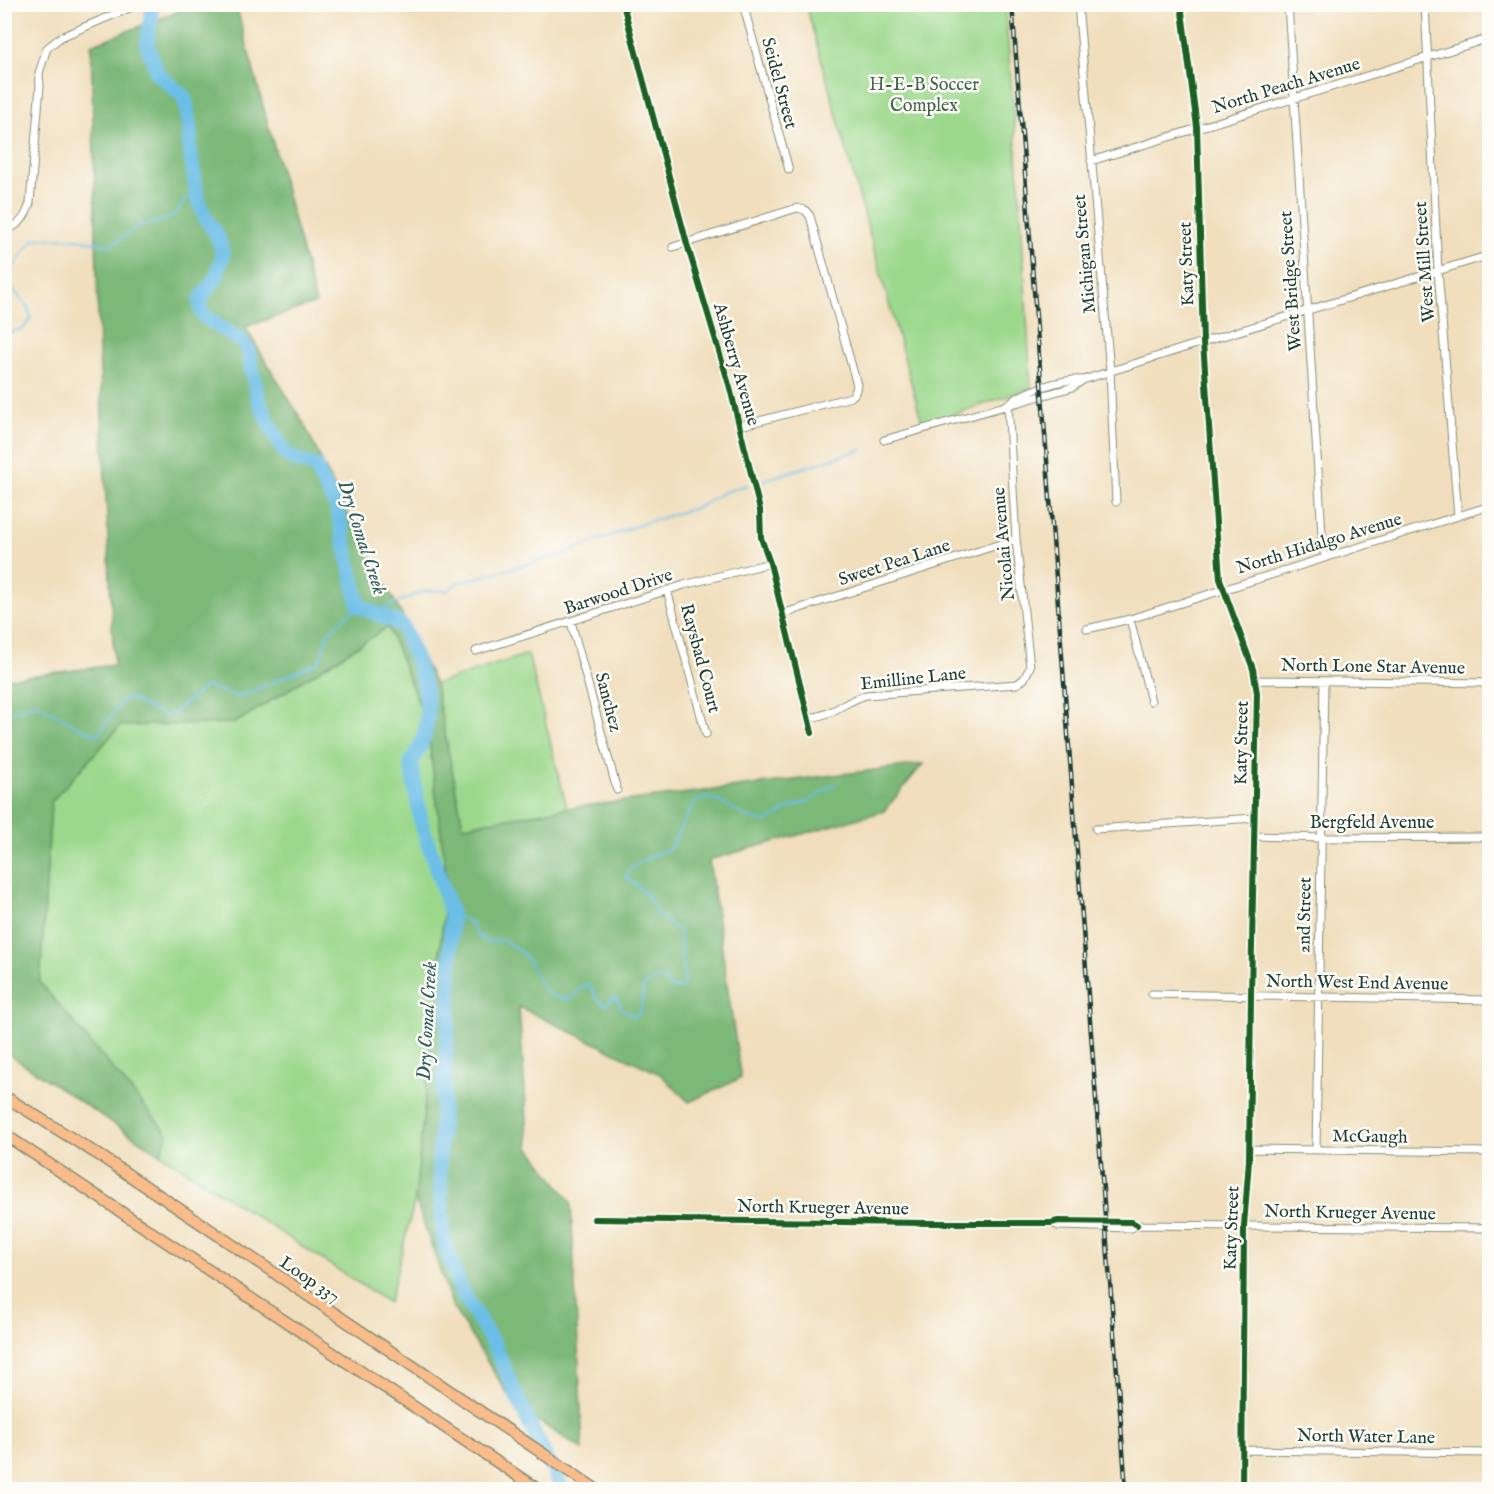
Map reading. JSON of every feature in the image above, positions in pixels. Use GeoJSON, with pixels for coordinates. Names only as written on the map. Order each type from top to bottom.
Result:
{"type":"FeatureCollection","features":[{"type":"Feature","properties":{"kind":"main road","name":"Loop 337"},"geometry":{"type":"LineString","coordinates":[[4,1096],[94,1152],[596,1489]]}},
{"type":"Feature","properties":{"kind":"main road"},"geometry":{"type":"LineString","coordinates":[[4,1134],[539,1490]]}},
{"type":"Feature","properties":{"kind":"street"},"geometry":{"type":"LineString","coordinates":[[4,230],[11,229],[23,219],[30,203],[40,86],[39,73],[47,48],[60,37],[139,4]]}},
{"type":"Feature","properties":{"kind":"street","name":"Ashberry Avenue"},"geometry":{"type":"LineString","coordinates":[[623,4],[687,244],[740,426],[760,510],[761,538],[770,563],[812,733]]}},
{"type":"Feature","properties":{"kind":"street","name":"Seidel Street"},"geometry":{"type":"LineString","coordinates":[[743,4],[789,170]]}},
{"type":"Feature","properties":{"kind":"street","name":"Michigan Street"},"geometry":{"type":"LineString","coordinates":[[1078,4],[1110,371],[1116,502]]}},
{"type":"Feature","properties":{"kind":"street","name":"Katy Street"},"geometry":{"type":"LineString","coordinates":[[1180,4],[1197,127],[1203,342],[1221,579],[1256,680],[1242,1490]]}},
{"type":"Feature","properties":{"kind":"street","name":"West Bridge Street"},"geometry":{"type":"LineString","coordinates":[[1288,4],[1325,556]]}},
{"type":"Feature","properties":{"kind":"street","name":"West Mill Street"},"geometry":{"type":"LineString","coordinates":[[1425,4],[1438,271],[1458,516]]}},
{"type":"Feature","properties":{"kind":"street","name":"North Peach Avenue"},"geometry":{"type":"LineString","coordinates":[[1091,161],[1490,38]]}},
{"type":"Feature","properties":{"kind":"street"},"geometry":{"type":"LineString","coordinates":[[673,247],[797,208],[805,210],[810,216],[856,390],[849,398],[740,426]]}},
{"type":"Feature","properties":{"kind":"street"},"geometry":{"type":"LineString","coordinates":[[884,440],[1072,387],[1083,380],[1110,371],[1490,255]]}},
{"type":"Feature","properties":{"kind":"street","name":"Nicolai Avenue"},"geometry":{"type":"LineString","coordinates":[[1008,404],[1016,539],[1030,667],[1024,679]]}},
{"type":"Feature","properties":{"kind":"street","name":"North Hidalgo Avenue"},"geometry":{"type":"LineString","coordinates":[[1087,629],[1130,619],[1490,506]]}},
{"type":"Feature","properties":{"kind":"street","name":"Sweet Pea Lane"},"geometry":{"type":"LineString","coordinates":[[782,614],[1016,539]]}},
{"type":"Feature","properties":{"kind":"street","name":"Barwood Drive"},"geometry":{"type":"LineString","coordinates":[[476,651],[667,590],[770,563]]}},
{"type":"Feature","properties":{"kind":"street","name":"Raysbad Court"},"geometry":{"type":"LineString","coordinates":[[667,590],[706,734]]}},
{"type":"Feature","properties":{"kind":"street"},"geometry":{"type":"LineString","coordinates":[[1130,619],[1151,701]]}},
{"type":"Feature","properties":{"kind":"street","name":"Sanchez"},"geometry":{"type":"LineString","coordinates":[[571,622],[617,790]]}},
{"type":"Feature","properties":{"kind":"street","name":"Emilline Lane"},"geometry":{"type":"LineString","coordinates":[[809,718],[833,712],[850,700],[866,695],[1017,684],[1024,679]]}},
{"type":"Feature","properties":{"kind":"street","name":"North Lone Star Avenue"},"geometry":{"type":"LineString","coordinates":[[1256,680],[1490,683]]}},
{"type":"Feature","properties":{"kind":"street","name":"2nd Street"},"geometry":{"type":"LineString","coordinates":[[1316,1150],[1324,681]]}},
{"type":"Feature","properties":{"kind":"street"},"geometry":{"type":"LineString","coordinates":[[1096,829],[1254,818]]}},
{"type":"Feature","properties":{"kind":"street","name":"Bergfeld Avenue"},"geometry":{"type":"LineString","coordinates":[[1255,836],[1490,837]]}},
{"type":"Feature","properties":{"kind":"street","name":"North West End Avenue"},"geometry":{"type":"LineString","coordinates":[[1152,994],[1490,1000]]}},
{"type":"Feature","properties":{"kind":"street","name":"McGaugh"},"geometry":{"type":"LineString","coordinates":[[1249,1149],[1490,1152]]}},
{"type":"Feature","properties":{"kind":"street","name":"North Krueger Avenue"},"geometry":{"type":"LineString","coordinates":[[594,1219],[1052,1223],[1059,1226],[1131,1228],[1137,1225],[1490,1228]]}},
{"type":"Feature","properties":{"kind":"street","name":"North Water Lane"},"geometry":{"type":"LineString","coordinates":[[1243,1449],[1490,1453]]}},
{"type":"Feature","properties":{"kind":"green space"},"geometry":{"type":"Polygon","coordinates":[[[198,4],[236,5],[316,303],[245,327],[303,422],[435,684],[463,826],[568,808],[923,764],[884,811],[709,860],[741,1078],[689,1102],[660,1074],[519,1007],[529,1147],[571,1202],[583,1450],[516,1407],[453,1308],[415,1199],[447,881],[427,724],[388,627],[235,723],[120,726],[51,802],[40,983],[168,1134],[160,1154],[5,1052],[5,679],[114,665],[99,351],[91,45],[198,4]]]}},
{"type":"Feature","properties":{"kind":"green space","name":"H-E-B Soccer Complex"},"geometry":{"type":"Polygon","coordinates":[[[806,5],[1005,5],[1019,181],[1031,388],[947,417],[922,422],[806,5]]]}},
{"type":"Feature","properties":{"kind":"green space"},"geometry":{"type":"Polygon","coordinates":[[[388,627],[427,724],[447,881],[415,1199],[389,1303],[160,1154],[167,1134],[40,983],[51,802],[120,726],[235,723],[388,627]]]}},
{"type":"Feature","properties":{"kind":"green space"},"geometry":{"type":"Polygon","coordinates":[[[528,654],[567,808],[463,826],[435,684],[528,654]]]}},
{"type":"Feature","properties":{"kind":"waterway","name":"Dry Comal Creek"},"geometry":{"type":"LineString","coordinates":[[153,4],[147,44],[157,73],[183,96],[186,103],[190,131],[189,145],[198,200],[205,217],[217,235],[223,254],[216,278],[200,300],[201,311],[205,317],[241,341],[247,348],[259,401],[284,452],[296,460],[317,467],[320,478],[336,505],[359,606],[402,625],[422,677],[426,694],[426,728],[421,745],[411,763],[421,822],[451,913],[450,996],[439,1156],[443,1238],[461,1290],[494,1345],[528,1421],[563,1490]]}},
{"type":"Feature","properties":{"kind":"waterway"},"geometry":{"type":"LineString","coordinates":[[4,334],[24,328],[31,318],[28,308],[7,282],[9,272],[34,239],[72,239],[109,246],[138,226],[168,219],[176,213],[196,186]]}},
{"type":"Feature","properties":{"kind":"waterway"},"geometry":{"type":"LineString","coordinates":[[761,481],[863,449]]}},
{"type":"Feature","properties":{"kind":"waterway"},"geometry":{"type":"LineString","coordinates":[[372,613],[425,591],[447,591],[457,583],[561,555],[641,524],[699,507],[722,493],[747,485]]}},
{"type":"Feature","properties":{"kind":"waterway"},"geometry":{"type":"LineString","coordinates":[[4,719],[15,710],[37,703],[78,727],[97,735],[124,699],[131,699],[165,716],[170,716],[206,686],[238,697],[317,663],[328,632],[359,606]]}},
{"type":"Feature","properties":{"kind":"waterway"},"geometry":{"type":"LineString","coordinates":[[451,913],[470,922],[478,936],[489,942],[503,940],[521,952],[529,961],[544,989],[550,994],[558,998],[570,999],[586,984],[592,988],[595,997],[605,1005],[616,997],[622,1009],[634,1017],[640,1012],[644,986],[655,979],[664,980],[672,988],[682,988],[684,981],[680,931],[658,916],[646,893],[626,877],[628,871],[640,862],[670,848],[695,801],[706,798],[719,801],[748,818],[765,822],[792,807],[807,802],[835,784]]}},
{"type":"Feature","properties":{"kind":"railway"},"geometry":{"type":"LineString","coordinates":[[1012,4],[1126,1490]]}},
{"type":"Feature","properties":{"kind":"cycle path"},"geometry":{"type":"LineString","coordinates":[[623,4],[687,244],[730,388],[760,510],[761,538],[770,563],[812,733]]}},
{"type":"Feature","properties":{"kind":"cycle path"},"geometry":{"type":"LineString","coordinates":[[1181,4],[1197,127],[1203,342],[1220,579],[1253,669],[1257,693],[1249,1160],[1244,1226],[1242,1490]]}},
{"type":"Feature","properties":{"kind":"cycle path"},"geometry":{"type":"LineString","coordinates":[[594,1219],[926,1223],[1051,1223],[1058,1221],[1132,1222],[1137,1225]]}}]}
